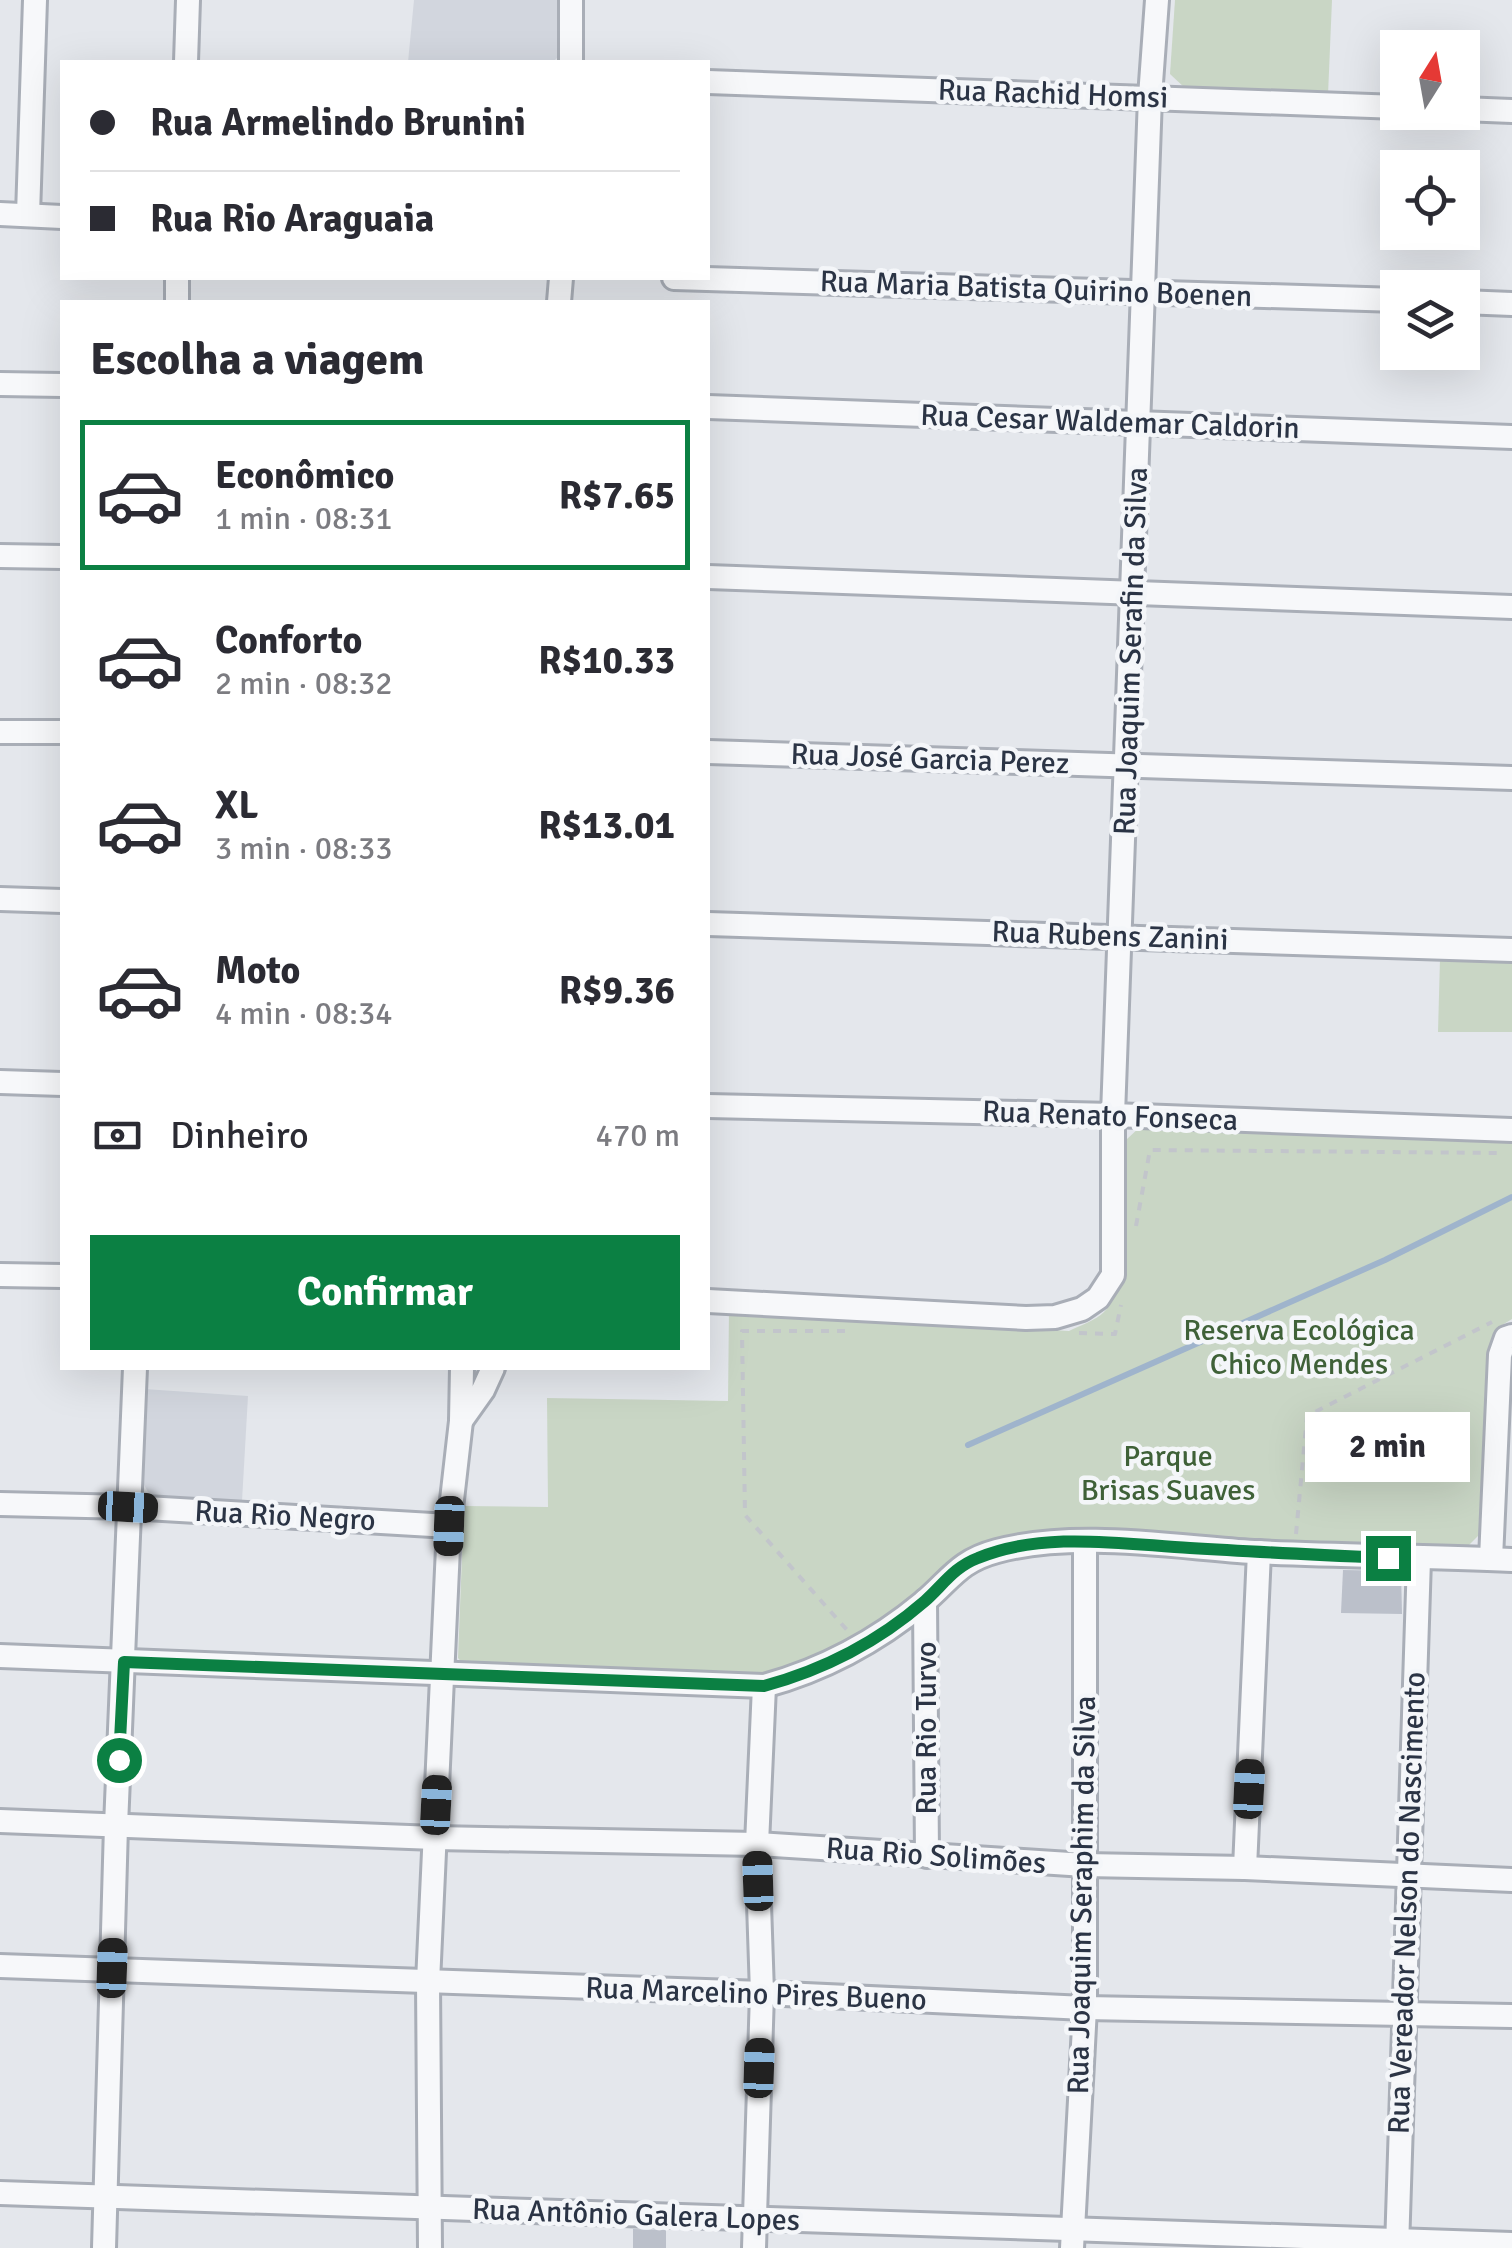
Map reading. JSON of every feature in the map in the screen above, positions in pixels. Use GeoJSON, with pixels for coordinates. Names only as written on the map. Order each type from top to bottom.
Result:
{"type":"FeatureCollection","features":[{"type":"Feature","properties":{"kind":"street"},"geometry":{"type":"LineString","coordinates":[[28,215],[35,0]]}},
{"type":"Feature","properties":{"kind":"street"},"geometry":{"type":"LineString","coordinates":[[186,60],[188,0]]}},
{"type":"Feature","properties":{"kind":"street"},"geometry":{"type":"LineString","coordinates":[[570,0],[571,60]]}},
{"type":"Feature","properties":{"kind":"street","name":"Rua Joaquim Serafin da Silva"},"geometry":{"type":"LineString","coordinates":[[710,1301],[1055,1317],[1082,1309],[1098,1298],[1112,1275],[1113,1114],[1150,97],[1157,0]]}},
{"type":"Feature","properties":{"kind":"street","name":"Rua Rachid Homsi"},"geometry":{"type":"LineString","coordinates":[[710,82],[1380,106]]}},
{"type":"Feature","properties":{"kind":"street"},"geometry":{"type":"LineString","coordinates":[[1480,111],[1512,112]]}},
{"type":"Feature","properties":{"kind":"street"},"geometry":{"type":"LineString","coordinates":[[0,214],[60,217]]}},
{"type":"Feature","properties":{"kind":"street","name":"Rua Maria Batista Quirino Boenen"},"geometry":{"type":"LineString","coordinates":[[710,279],[1380,300]]}},
{"type":"Feature","properties":{"kind":"street"},"geometry":{"type":"LineString","coordinates":[[1480,303],[1512,304]]}},
{"type":"Feature","properties":{"kind":"street"},"geometry":{"type":"LineString","coordinates":[[0,384],[60,385]]}},
{"type":"Feature","properties":{"kind":"street","name":"Rua Cesar Waldemar Caldorin"},"geometry":{"type":"LineString","coordinates":[[710,407],[1512,437]]}},
{"type":"Feature","properties":{"kind":"street"},"geometry":{"type":"LineString","coordinates":[[0,556],[60,557]]}},
{"type":"Feature","properties":{"kind":"street"},"geometry":{"type":"LineString","coordinates":[[710,577],[1512,607]]}},
{"type":"Feature","properties":{"kind":"street"},"geometry":{"type":"LineString","coordinates":[[0,732],[60,732]]}},
{"type":"Feature","properties":{"kind":"street","name":"Rua José Garcia Perez"},"geometry":{"type":"LineString","coordinates":[[710,752],[1512,778]]}},
{"type":"Feature","properties":{"kind":"street"},"geometry":{"type":"LineString","coordinates":[[0,900],[60,901]]}},
{"type":"Feature","properties":{"kind":"street","name":"Rua Rubens Zanini"},"geometry":{"type":"LineString","coordinates":[[710,924],[1512,950]]}},
{"type":"Feature","properties":{"kind":"street"},"geometry":{"type":"LineString","coordinates":[[0,1082],[60,1084]]}},
{"type":"Feature","properties":{"kind":"street","name":"Rua Renato Fonseca"},"geometry":{"type":"LineString","coordinates":[[710,1106],[1113,1114],[1512,1130]]}},
{"type":"Feature","properties":{"kind":"street"},"geometry":{"type":"LineString","coordinates":[[0,1275],[60,1276]]}},
{"type":"Feature","properties":{"kind":"street"},"geometry":{"type":"LineString","coordinates":[[0,1656],[764,1686],[796,1678],[856,1650],[926,1601],[951,1574],[998,1550],[1085,1542],[1420,1559],[1501,1559],[1500,1355],[1508,1330]]}},
{"type":"Feature","properties":{"kind":"street"},"geometry":{"type":"LineString","coordinates":[[104,2248],[135,1370]]}},
{"type":"Feature","properties":{"kind":"street"},"geometry":{"type":"LineString","coordinates":[[430,2248],[428,1982],[449,1526],[462,1370]]}},
{"type":"Feature","properties":{"kind":"street"},"geometry":{"type":"LineString","coordinates":[[460,1420],[484,1390],[492,1370]]}},
{"type":"Feature","properties":{"kind":"street","name":"Rua Rio Negro"},"geometry":{"type":"LineString","coordinates":[[0,1504],[128,1507],[449,1526]]}},
{"type":"Feature","properties":{"kind":"street","name":"Rua Joaquim Seraphim da Silva"},"geometry":{"type":"LineString","coordinates":[[1072,2238],[1085,2008],[1085,1542]]}},
{"type":"Feature","properties":{"kind":"street"},"geometry":{"type":"LineString","coordinates":[[1245,1868],[1260,1552]]}},
{"type":"Feature","properties":{"kind":"street","name":"Rua Vereador Nelson do Nascimento"},"geometry":{"type":"LineString","coordinates":[[1397,2244],[1420,1559]]}},
{"type":"Feature","properties":{"kind":"street","name":"Rua Rio Turvo"},"geometry":{"type":"LineString","coordinates":[[926,1601],[926,1856]]}},
{"type":"Feature","properties":{"kind":"street"},"geometry":{"type":"LineString","coordinates":[[754,2248],[762,1993],[757,1844],[764,1686]]}},
{"type":"Feature","properties":{"kind":"street","name":"Rua Rio Solimões"},"geometry":{"type":"LineString","coordinates":[[0,1821],[435,1838],[757,1844],[1085,1866],[1245,1868],[1512,1880]]}},
{"type":"Feature","properties":{"kind":"street","name":"Rua Marcelino Pires Bueno"},"geometry":{"type":"LineString","coordinates":[[0,1966],[1085,2008],[1512,2016]]}},
{"type":"Feature","properties":{"kind":"street","name":"Rua Antônio Galera Lopes"},"geometry":{"type":"LineString","coordinates":[[0,2193],[754,2220],[1072,2238],[1512,2244]]}},
{"type":"Feature","properties":{"kind":"path"},"geometry":{"type":"LineString","coordinates":[[1133,1242],[1150,1150],[1512,1153]]}},
{"type":"Feature","properties":{"kind":"path"},"geometry":{"type":"LineString","coordinates":[[1076,1333],[1115,1334],[1122,1297]]}},
{"type":"Feature","properties":{"kind":"path"},"geometry":{"type":"LineString","coordinates":[[853,1637],[745,1514],[742,1330],[860,1332]]}},
{"type":"Feature","properties":{"kind":"path"},"geometry":{"type":"LineString","coordinates":[[1296,1532],[1307,1416],[1508,1330]]}},
{"type":"Feature","properties":{"kind":"shaded area"},"geometry":{"type":"Polygon","coordinates":[[[414,0],[560,0],[561,54],[555,60],[408,60],[414,0]]]}},
{"type":"Feature","properties":{"kind":"shaded area"},"geometry":{"type":"Polygon","coordinates":[[[144,1389],[248,1396],[242,1501],[160,1498],[148,1492],[139,1476],[144,1389]]]}},
{"type":"Feature","properties":{"kind":"green space"},"geometry":{"type":"Polygon","coordinates":[[[1175,0],[1332,0],[1328,95],[1186,89],[1170,74],[1175,0]]]}},
{"type":"Feature","properties":{"kind":"green space"},"geometry":{"type":"Polygon","coordinates":[[[1440,959],[1512,961],[1512,1032],[1438,1032],[1440,959]]]}},
{"type":"Feature","properties":{"kind":"green space","name":"Reserva Ecológica Chico Mendes"},"geometry":{"type":"Polygon","coordinates":[[[1140,1127],[1512,1140],[1512,1319],[1499,1327],[1490,1349],[1482,1532],[1466,1548],[1145,1535],[972,1551],[946,1566],[853,1643],[765,1677],[465,1666],[458,1658],[464,1506],[548,1507],[547,1398],[728,1401],[729,1310],[1069,1331],[1097,1318],[1112,1299],[1122,1256],[1127,1139],[1140,1127]]]}},
{"type":"Feature","properties":{"kind":"building"},"geometry":{"type":"Polygon","coordinates":[[[1343,1570],[1401,1571],[1402,1614],[1341,1613],[1343,1570]]]}},
{"type":"Feature","properties":{"kind":"building"},"geometry":{"type":"Polygon","coordinates":[[[633,2229],[666,2230],[666,2248],[633,2248],[633,2229]]]}},
{"type":"Feature","properties":{"kind":"waterway"},"geometry":{"type":"LineString","coordinates":[[968,1445],[1385,1260],[1512,1197]]}},
{"type":"Feature","properties":{"kind":"route"},"geometry":{"type":"LineString","coordinates":[[119,1760],[124,1662],[764,1686],[796,1678],[856,1650],[926,1601],[951,1574],[998,1550],[1085,1542],[1388,1558]]}},
{"type":"Feature","properties":{"kind":"park label","name":"Parque Brisas Suaves"},"geometry":{"type":"Point","coordinates":[1168,1473]}}]}
